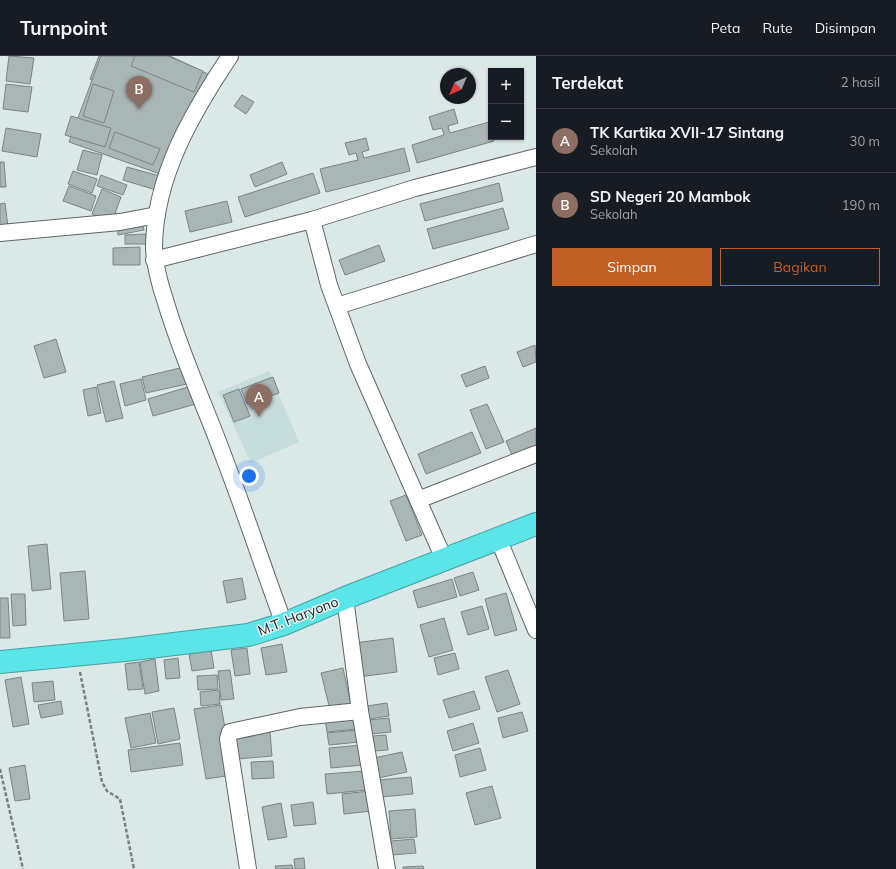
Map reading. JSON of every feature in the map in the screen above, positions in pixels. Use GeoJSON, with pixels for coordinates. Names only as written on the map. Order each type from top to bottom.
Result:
{"type":"FeatureCollection","features":[{"type":"Feature","properties":{"kind":"highway","name":"M.T. Haryono"},"geometry":{"type":"LineString","coordinates":[[0,662],[226,639],[248,635],[284,624],[345,598],[536,524]]}},
{"type":"Feature","properties":{"kind":"street"},"geometry":{"type":"LineString","coordinates":[[230,56],[213,81],[179,142],[166,174],[156,215],[154,260],[162,291],[184,355],[225,460],[284,624]]}},
{"type":"Feature","properties":{"kind":"street"},"geometry":{"type":"LineString","coordinates":[[154,260],[312,220],[416,188],[536,157]]}},
{"type":"Feature","properties":{"kind":"street"},"geometry":{"type":"LineString","coordinates":[[0,233],[120,222],[156,215]]}},
{"type":"Feature","properties":{"kind":"street"},"geometry":{"type":"LineString","coordinates":[[312,220],[329,285],[358,364],[444,559]]}},
{"type":"Feature","properties":{"kind":"street"},"geometry":{"type":"LineString","coordinates":[[337,306],[536,244]]}},
{"type":"Feature","properties":{"kind":"street"},"geometry":{"type":"LineString","coordinates":[[418,500],[536,454]]}},
{"type":"Feature","properties":{"kind":"street"},"geometry":{"type":"LineString","coordinates":[[498,538],[536,630]]}},
{"type":"Feature","properties":{"kind":"street"},"geometry":{"type":"LineString","coordinates":[[345,598],[360,711],[387,869]]}},
{"type":"Feature","properties":{"kind":"street"},"geometry":{"type":"LineString","coordinates":[[248,869],[228,739],[230,732],[300,717],[360,711]]}},
{"type":"Feature","properties":{"kind":"path"},"geometry":{"type":"LineString","coordinates":[[76,655],[102,782],[107,791],[120,799],[134,869]]}},
{"type":"Feature","properties":{"kind":"path"},"geometry":{"type":"LineString","coordinates":[[0,769],[23,869]]}},
{"type":"Feature","properties":{"kind":"shaded area"},"geometry":{"type":"Polygon","coordinates":[[[269,371],[299,442],[251,463],[218,392],[269,371]]]}},
{"type":"Feature","properties":{"kind":"building"},"geometry":{"type":"Polygon","coordinates":[[[9,56],[34,58],[30,84],[6,81],[9,56]]]}},
{"type":"Feature","properties":{"kind":"building"},"geometry":{"type":"Polygon","coordinates":[[[99,56],[125,56],[112,88],[90,79],[99,56]]]}},
{"type":"Feature","properties":{"kind":"building"},"geometry":{"type":"Polygon","coordinates":[[[101,56],[170,56],[212,76],[163,175],[69,142],[101,56]]]}},
{"type":"Feature","properties":{"kind":"building"},"geometry":{"type":"Polygon","coordinates":[[[135,56],[168,56],[203,71],[194,92],[131,66],[135,56]]]}},
{"type":"Feature","properties":{"kind":"building"},"geometry":{"type":"Polygon","coordinates":[[[6,84],[32,87],[28,112],[3,109],[6,84]]]}},
{"type":"Feature","properties":{"kind":"building"},"geometry":{"type":"Polygon","coordinates":[[[93,84],[114,91],[104,123],[83,116],[93,84]]]}},
{"type":"Feature","properties":{"kind":"building"},"geometry":{"type":"Polygon","coordinates":[[[242,95],[254,102],[246,114],[234,106],[242,95]]]}},
{"type":"Feature","properties":{"kind":"building"},"geometry":{"type":"Polygon","coordinates":[[[454,109],[458,123],[448,126],[450,133],[488,122],[488,140],[494,141],[417,163],[412,145],[444,135],[442,128],[433,130],[429,117],[454,109]]]}},
{"type":"Feature","properties":{"kind":"building"},"geometry":{"type":"Polygon","coordinates":[[[71,116],[111,128],[105,147],[65,135],[71,116]]]}},
{"type":"Feature","properties":{"kind":"building"},"geometry":{"type":"Polygon","coordinates":[[[6,128],[41,134],[37,157],[2,151],[6,128]]]}},
{"type":"Feature","properties":{"kind":"building"},"geometry":{"type":"Polygon","coordinates":[[[115,132],[160,149],[153,165],[109,148],[115,132]]]}},
{"type":"Feature","properties":{"kind":"building"},"geometry":{"type":"Polygon","coordinates":[[[366,138],[369,150],[362,152],[364,158],[404,148],[410,171],[326,192],[320,169],[358,160],[356,153],[349,155],[345,143],[366,138]]]}},
{"type":"Feature","properties":{"kind":"building"},"geometry":{"type":"Polygon","coordinates":[[[83,150],[102,155],[97,175],[77,170],[83,150]]]}},
{"type":"Feature","properties":{"kind":"building"},"geometry":{"type":"Polygon","coordinates":[[[0,162],[4,162],[6,187],[0,187],[0,162]]]}},
{"type":"Feature","properties":{"kind":"building"},"geometry":{"type":"Polygon","coordinates":[[[282,162],[287,174],[255,187],[250,175],[282,162]]]}},
{"type":"Feature","properties":{"kind":"building"},"geometry":{"type":"Polygon","coordinates":[[[127,167],[160,176],[156,190],[123,180],[127,167]]]}},
{"type":"Feature","properties":{"kind":"building"},"geometry":{"type":"Polygon","coordinates":[[[73,171],[97,179],[92,193],[68,184],[73,171]]]}},
{"type":"Feature","properties":{"kind":"building"},"geometry":{"type":"Polygon","coordinates":[[[313,173],[320,193],[245,217],[238,197],[313,173]]]}},
{"type":"Feature","properties":{"kind":"building"},"geometry":{"type":"Polygon","coordinates":[[[101,175],[127,185],[123,195],[97,186],[101,175]]]}},
{"type":"Feature","properties":{"kind":"building"},"geometry":{"type":"Polygon","coordinates":[[[499,183],[503,201],[425,221],[420,204],[499,183]]]}},
{"type":"Feature","properties":{"kind":"building"},"geometry":{"type":"Polygon","coordinates":[[[69,186],[96,196],[91,211],[63,201],[69,186]]]}},
{"type":"Feature","properties":{"kind":"building"},"geometry":{"type":"Polygon","coordinates":[[[102,189],[121,197],[112,222],[92,214],[102,189]]]}},
{"type":"Feature","properties":{"kind":"building"},"geometry":{"type":"Polygon","coordinates":[[[227,201],[232,222],[190,232],[185,211],[227,201]]]}},
{"type":"Feature","properties":{"kind":"building"},"geometry":{"type":"Polygon","coordinates":[[[5,203],[8,227],[0,228],[0,204],[5,203]]]}},
{"type":"Feature","properties":{"kind":"building"},"geometry":{"type":"Polygon","coordinates":[[[503,208],[509,229],[433,249],[427,229],[503,208]]]}},
{"type":"Feature","properties":{"kind":"building"},"geometry":{"type":"Polygon","coordinates":[[[142,222],[144,230],[118,235],[117,226],[142,222]]]}},
{"type":"Feature","properties":{"kind":"building"},"geometry":{"type":"Polygon","coordinates":[[[146,234],[147,244],[125,244],[125,235],[146,234]]]}},
{"type":"Feature","properties":{"kind":"building"},"geometry":{"type":"Polygon","coordinates":[[[379,245],[385,261],[345,275],[339,260],[379,245]]]}},
{"type":"Feature","properties":{"kind":"building"},"geometry":{"type":"Polygon","coordinates":[[[140,247],[140,265],[113,265],[113,248],[140,247]]]}},
{"type":"Feature","properties":{"kind":"building"},"geometry":{"type":"Polygon","coordinates":[[[56,339],[66,372],[44,378],[34,346],[56,339]]]}},
{"type":"Feature","properties":{"kind":"building"},"geometry":{"type":"Polygon","coordinates":[[[535,345],[536,362],[523,367],[517,352],[535,345]]]}},
{"type":"Feature","properties":{"kind":"building"},"geometry":{"type":"Polygon","coordinates":[[[485,366],[489,378],[466,387],[461,375],[485,366]]]}},
{"type":"Feature","properties":{"kind":"building"},"geometry":{"type":"Polygon","coordinates":[[[184,367],[187,384],[146,393],[142,377],[184,367]]]}},
{"type":"Feature","properties":{"kind":"building"},"geometry":{"type":"Polygon","coordinates":[[[273,377],[279,393],[247,404],[241,389],[273,377]]]}},
{"type":"Feature","properties":{"kind":"building"},"geometry":{"type":"Polygon","coordinates":[[[141,379],[146,400],[125,406],[120,384],[141,379]]]}},
{"type":"Feature","properties":{"kind":"building"},"geometry":{"type":"Polygon","coordinates":[[[114,381],[123,418],[106,422],[97,385],[114,381]]]}},
{"type":"Feature","properties":{"kind":"building"},"geometry":{"type":"Polygon","coordinates":[[[191,386],[196,404],[153,416],[148,399],[191,386]]]}},
{"type":"Feature","properties":{"kind":"building"},"geometry":{"type":"Polygon","coordinates":[[[96,387],[101,413],[88,416],[83,390],[96,387]]]}},
{"type":"Feature","properties":{"kind":"building"},"geometry":{"type":"Polygon","coordinates":[[[239,389],[250,416],[234,422],[223,395],[239,389]]]}},
{"type":"Feature","properties":{"kind":"building"},"geometry":{"type":"Polygon","coordinates":[[[487,404],[504,442],[486,449],[470,410],[487,404]]]}},
{"type":"Feature","properties":{"kind":"building"},"geometry":{"type":"Polygon","coordinates":[[[536,428],[536,451],[514,460],[506,441],[536,428]]]}},
{"type":"Feature","properties":{"kind":"building"},"geometry":{"type":"Polygon","coordinates":[[[472,432],[481,453],[426,474],[418,454],[472,432]]]}},
{"type":"Feature","properties":{"kind":"building"},"geometry":{"type":"Polygon","coordinates":[[[406,495],[422,535],[406,541],[390,501],[406,495]]]}},
{"type":"Feature","properties":{"kind":"building"},"geometry":{"type":"Polygon","coordinates":[[[47,544],[51,589],[32,591],[28,546],[47,544]]]}},
{"type":"Feature","properties":{"kind":"building"},"geometry":{"type":"Polygon","coordinates":[[[85,571],[89,619],[64,621],[60,573],[85,571]]]}},
{"type":"Feature","properties":{"kind":"building"},"geometry":{"type":"Polygon","coordinates":[[[473,572],[479,590],[460,596],[454,578],[473,572]]]}},
{"type":"Feature","properties":{"kind":"building"},"geometry":{"type":"Polygon","coordinates":[[[242,578],[246,599],[227,603],[223,581],[242,578]]]}},
{"type":"Feature","properties":{"kind":"building"},"geometry":{"type":"Polygon","coordinates":[[[452,579],[457,597],[418,608],[413,591],[452,579]]]}},
{"type":"Feature","properties":{"kind":"building"},"geometry":{"type":"Polygon","coordinates":[[[506,593],[517,630],[495,636],[485,599],[506,593]]]}},
{"type":"Feature","properties":{"kind":"building"},"geometry":{"type":"Polygon","coordinates":[[[11,594],[25,594],[26,625],[13,626],[11,594]]]}},
{"type":"Feature","properties":{"kind":"building"},"geometry":{"type":"Polygon","coordinates":[[[0,598],[8,598],[10,638],[0,638],[0,598]]]}},
{"type":"Feature","properties":{"kind":"building"},"geometry":{"type":"Polygon","coordinates":[[[482,606],[489,629],[468,635],[461,612],[482,606]]]}},
{"type":"Feature","properties":{"kind":"building"},"geometry":{"type":"Polygon","coordinates":[[[444,618],[453,650],[429,657],[420,625],[444,618]]]}},
{"type":"Feature","properties":{"kind":"building"},"geometry":{"type":"Polygon","coordinates":[[[393,638],[397,672],[358,677],[354,643],[393,638]]]}},
{"type":"Feature","properties":{"kind":"building"},"geometry":{"type":"Polygon","coordinates":[[[282,644],[287,672],[266,675],[261,648],[282,644]]]}},
{"type":"Feature","properties":{"kind":"building"},"geometry":{"type":"Polygon","coordinates":[[[247,648],[250,674],[235,676],[231,650],[247,648]]]}},
{"type":"Feature","properties":{"kind":"building"},"geometry":{"type":"Polygon","coordinates":[[[211,650],[214,668],[192,671],[189,654],[211,650]]]}},
{"type":"Feature","properties":{"kind":"building"},"geometry":{"type":"Polygon","coordinates":[[[455,653],[459,669],[438,675],[434,658],[455,653]]]}},
{"type":"Feature","properties":{"kind":"building"},"geometry":{"type":"Polygon","coordinates":[[[178,658],[180,678],[166,679],[164,660],[178,658]]]}},
{"type":"Feature","properties":{"kind":"building"},"geometry":{"type":"Polygon","coordinates":[[[155,659],[159,691],[145,694],[140,662],[155,659]]]}},
{"type":"Feature","properties":{"kind":"building"},"geometry":{"type":"Polygon","coordinates":[[[139,662],[143,689],[128,690],[125,664],[139,662]]]}},
{"type":"Feature","properties":{"kind":"building"},"geometry":{"type":"Polygon","coordinates":[[[343,668],[352,709],[331,714],[321,673],[343,668]]]}},
{"type":"Feature","properties":{"kind":"building"},"geometry":{"type":"Polygon","coordinates":[[[230,670],[234,699],[221,700],[218,671],[230,670]]]}},
{"type":"Feature","properties":{"kind":"building"},"geometry":{"type":"Polygon","coordinates":[[[508,670],[520,704],[497,712],[485,677],[508,670]]]}},
{"type":"Feature","properties":{"kind":"building"},"geometry":{"type":"Polygon","coordinates":[[[217,675],[218,689],[198,690],[197,676],[217,675]]]}},
{"type":"Feature","properties":{"kind":"building"},"geometry":{"type":"Polygon","coordinates":[[[21,677],[29,724],[13,727],[5,680],[21,677]]]}},
{"type":"Feature","properties":{"kind":"building"},"geometry":{"type":"Polygon","coordinates":[[[53,681],[55,700],[34,702],[32,683],[53,681]]]}},
{"type":"Feature","properties":{"kind":"building"},"geometry":{"type":"Polygon","coordinates":[[[219,690],[220,704],[201,706],[200,692],[219,690]]]}},
{"type":"Feature","properties":{"kind":"building"},"geometry":{"type":"Polygon","coordinates":[[[474,691],[480,709],[449,718],[443,700],[474,691]]]}},
{"type":"Feature","properties":{"kind":"building"},"geometry":{"type":"Polygon","coordinates":[[[61,701],[63,714],[41,718],[38,705],[61,701]]]}},
{"type":"Feature","properties":{"kind":"building"},"geometry":{"type":"Polygon","coordinates":[[[387,703],[389,716],[369,719],[367,706],[387,703]]]}},
{"type":"Feature","properties":{"kind":"building"},"geometry":{"type":"Polygon","coordinates":[[[221,705],[233,775],[206,779],[194,709],[221,705]]]}},
{"type":"Feature","properties":{"kind":"building"},"geometry":{"type":"Polygon","coordinates":[[[174,708],[180,739],[158,744],[152,712],[174,708]]]}},
{"type":"Feature","properties":{"kind":"building"},"geometry":{"type":"Polygon","coordinates":[[[522,712],[528,731],[503,738],[498,718],[522,712]]]}},
{"type":"Feature","properties":{"kind":"building"},"geometry":{"type":"Polygon","coordinates":[[[150,713],[156,743],[131,748],[125,718],[150,713]]]}},
{"type":"Feature","properties":{"kind":"building"},"geometry":{"type":"Polygon","coordinates":[[[355,716],[356,729],[327,732],[325,719],[355,716]]]}},
{"type":"Feature","properties":{"kind":"building"},"geometry":{"type":"Polygon","coordinates":[[[389,718],[391,732],[371,734],[369,720],[389,718]]]}},
{"type":"Feature","properties":{"kind":"building"},"geometry":{"type":"Polygon","coordinates":[[[473,723],[479,743],[453,751],[447,731],[473,723]]]}},
{"type":"Feature","properties":{"kind":"building"},"geometry":{"type":"Polygon","coordinates":[[[358,730],[359,742],[329,745],[327,733],[358,730]]]}},
{"type":"Feature","properties":{"kind":"building"},"geometry":{"type":"Polygon","coordinates":[[[270,732],[272,756],[237,759],[235,735],[270,732]]]}},
{"type":"Feature","properties":{"kind":"building"},"geometry":{"type":"Polygon","coordinates":[[[386,735],[388,750],[374,751],[373,736],[386,735]]]}},
{"type":"Feature","properties":{"kind":"building"},"geometry":{"type":"Polygon","coordinates":[[[180,743],[183,765],[131,772],[128,750],[180,743]]]}},
{"type":"Feature","properties":{"kind":"building"},"geometry":{"type":"Polygon","coordinates":[[[362,745],[363,765],[331,768],[329,748],[362,745]]]}},
{"type":"Feature","properties":{"kind":"building"},"geometry":{"type":"Polygon","coordinates":[[[480,748],[486,770],[460,777],[455,755],[480,748]]]}},
{"type":"Feature","properties":{"kind":"building"},"geometry":{"type":"Polygon","coordinates":[[[402,752],[407,772],[378,778],[374,758],[402,752]]]}},
{"type":"Feature","properties":{"kind":"building"},"geometry":{"type":"Polygon","coordinates":[[[273,761],[274,778],[252,779],[251,762],[273,761]]]}},
{"type":"Feature","properties":{"kind":"building"},"geometry":{"type":"Polygon","coordinates":[[[25,765],[30,799],[15,801],[9,768],[25,765]]]}},
{"type":"Feature","properties":{"kind":"building"},"geometry":{"type":"Polygon","coordinates":[[[365,771],[367,790],[327,794],[325,774],[365,771]]]}},
{"type":"Feature","properties":{"kind":"building"},"geometry":{"type":"Polygon","coordinates":[[[411,777],[413,794],[381,797],[379,780],[411,777]]]}},
{"type":"Feature","properties":{"kind":"building"},"geometry":{"type":"Polygon","coordinates":[[[492,786],[501,818],[475,825],[466,793],[492,786]]]}},
{"type":"Feature","properties":{"kind":"building"},"geometry":{"type":"Polygon","coordinates":[[[370,791],[372,811],[344,814],[342,794],[370,791]]]}},
{"type":"Feature","properties":{"kind":"building"},"geometry":{"type":"Polygon","coordinates":[[[313,802],[316,824],[294,826],[291,805],[313,802]]]}},
{"type":"Feature","properties":{"kind":"building"},"geometry":{"type":"Polygon","coordinates":[[[281,803],[287,837],[268,840],[262,807],[281,803]]]}},
{"type":"Feature","properties":{"kind":"building"},"geometry":{"type":"Polygon","coordinates":[[[415,809],[417,837],[391,839],[389,811],[415,809]]]}},
{"type":"Feature","properties":{"kind":"building"},"geometry":{"type":"Polygon","coordinates":[[[414,839],[416,853],[392,855],[391,841],[414,839]]]}},
{"type":"Feature","properties":{"kind":"building"},"geometry":{"type":"Polygon","coordinates":[[[304,858],[305,869],[295,869],[294,859],[304,858]]]}},
{"type":"Feature","properties":{"kind":"building"},"geometry":{"type":"Polygon","coordinates":[[[292,865],[293,869],[276,869],[275,866],[292,865]]]}},
{"type":"Feature","properties":{"kind":"building"},"geometry":{"type":"Polygon","coordinates":[[[423,866],[424,869],[403,869],[403,867],[423,866]]]}},
{"type":"Feature","properties":{"kind":"place","name":"SD Negeri 20 Mambok"},"geometry":{"type":"Point","coordinates":[139,109]}},
{"type":"Feature","properties":{"kind":"place","name":"TK Kartika XVII-17 Sintang"},"geometry":{"type":"Point","coordinates":[259,417]}}]}
